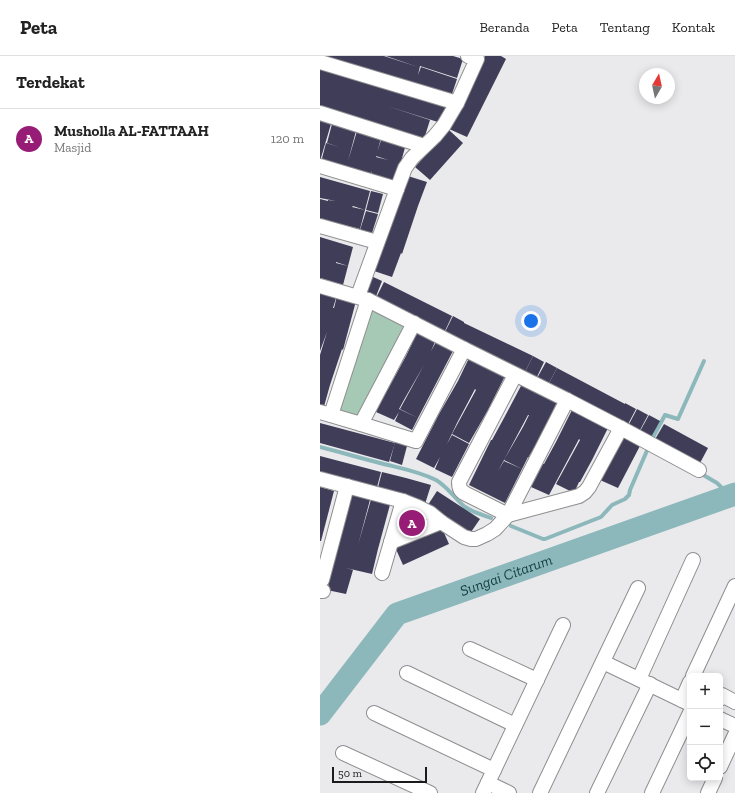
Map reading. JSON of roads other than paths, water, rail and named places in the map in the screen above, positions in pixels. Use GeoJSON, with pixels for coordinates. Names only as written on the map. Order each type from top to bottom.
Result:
{"type":"FeatureCollection","features":[{"type":"Feature","properties":{"kind":"street"},"geometry":{"type":"LineString","coordinates":[[464,349],[416,441],[326,414],[363,298],[378,242],[405,168],[412,158],[444,125],[457,103],[475,57]]}},
{"type":"Feature","properties":{"kind":"street"},"geometry":{"type":"LineString","coordinates":[[320,62],[457,103]]}},
{"type":"Feature","properties":{"kind":"street"},"geometry":{"type":"LineString","coordinates":[[320,113],[424,146]]}},
{"type":"Feature","properties":{"kind":"street"},"geometry":{"type":"LineString","coordinates":[[320,166],[397,189]]}},
{"type":"Feature","properties":{"kind":"street"},"geometry":{"type":"LineString","coordinates":[[320,226],[378,242]]}},
{"type":"Feature","properties":{"kind":"street"},"geometry":{"type":"LineString","coordinates":[[320,286],[363,298],[515,375],[568,400],[699,470]]}},
{"type":"Feature","properties":{"kind":"street"},"geometry":{"type":"LineString","coordinates":[[361,424],[414,323]]}},
{"type":"Feature","properties":{"kind":"street"},"geometry":{"type":"LineString","coordinates":[[515,375],[459,482],[461,491],[508,515],[579,496],[585,492],[621,428]]}},
{"type":"Feature","properties":{"kind":"street"},"geometry":{"type":"LineString","coordinates":[[320,479],[403,501],[430,513],[464,537],[476,539],[494,529],[508,515],[568,400]]}},
{"type":"Feature","properties":{"kind":"street"},"geometry":{"type":"LineString","coordinates":[[322,587],[347,486]]}},
{"type":"Feature","properties":{"kind":"street"},"geometry":{"type":"LineString","coordinates":[[382,573],[403,501]]}},
{"type":"Feature","properties":{"kind":"street"},"geometry":{"type":"LineString","coordinates":[[391,542],[441,522]]}},
{"type":"Feature","properties":{"kind":"street"},"geometry":{"type":"LineString","coordinates":[[597,793],[693,560]]}},
{"type":"Feature","properties":{"kind":"street"},"geometry":{"type":"LineString","coordinates":[[694,673],[735,586]]}},
{"type":"Feature","properties":{"kind":"street"},"geometry":{"type":"LineString","coordinates":[[540,793],[638,588]]}},
{"type":"Feature","properties":{"kind":"street"},"geometry":{"type":"LineString","coordinates":[[509,793],[485,788],[563,625]]}},
{"type":"Feature","properties":{"kind":"street"},"geometry":{"type":"LineString","coordinates":[[470,649],[537,680]]}},
{"type":"Feature","properties":{"kind":"street"},"geometry":{"type":"LineString","coordinates":[[603,662],[686,702]]}},
{"type":"Feature","properties":{"kind":"street"},"geometry":{"type":"LineString","coordinates":[[407,674],[515,725]]}},
{"type":"Feature","properties":{"kind":"street"},"geometry":{"type":"LineString","coordinates":[[723,696],[735,702]]}},
{"type":"Feature","properties":{"kind":"street"},"geometry":{"type":"LineString","coordinates":[[374,713],[494,770]]}},
{"type":"Feature","properties":{"kind":"street"},"geometry":{"type":"LineString","coordinates":[[652,793],[687,719]]}},
{"type":"Feature","properties":{"kind":"street"},"geometry":{"type":"LineString","coordinates":[[723,720],[735,726]]}},
{"type":"Feature","properties":{"kind":"street"},"geometry":{"type":"LineString","coordinates":[[723,760],[735,734]]}},
{"type":"Feature","properties":{"kind":"street"},"geometry":{"type":"LineString","coordinates":[[343,753],[430,793]]}},
{"type":"Feature","properties":{"kind":"street"},"geometry":{"type":"LineString","coordinates":[[708,793],[714,781]]}},
{"type":"Feature","properties":{"kind":"waterway"},"geometry":{"type":"LineString","coordinates":[[652,439],[665,415],[678,419],[704,361]]}},
{"type":"Feature","properties":{"kind":"waterway"},"geometry":{"type":"LineString","coordinates":[[511,526],[545,539],[601,517],[612,505],[625,499],[629,495],[649,446]]}},
{"type":"Feature","properties":{"kind":"waterway"},"geometry":{"type":"LineString","coordinates":[[320,447],[422,474],[436,480],[444,486],[465,507],[491,518]]}},
{"type":"Feature","properties":{"kind":"waterway"},"geometry":{"type":"LineString","coordinates":[[700,473],[717,483],[730,496]]}},
{"type":"Feature","properties":{"kind":"waterway","name":"Sungai Citarum"},"geometry":{"type":"LineString","coordinates":[[320,714],[397,614],[735,494]]}},
{"type":"Feature","properties":{"kind":"place","name":"Musholla AL-FATTAAH"},"geometry":{"type":"Point","coordinates":[412,523]}}]}
